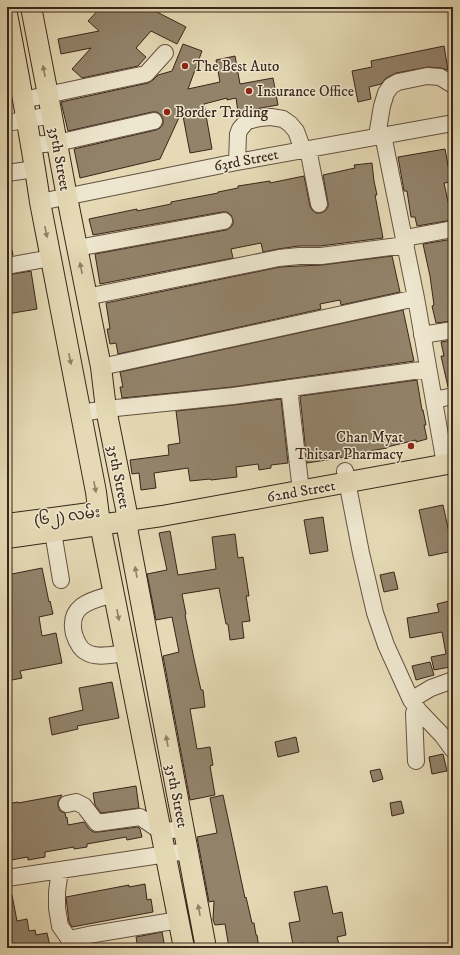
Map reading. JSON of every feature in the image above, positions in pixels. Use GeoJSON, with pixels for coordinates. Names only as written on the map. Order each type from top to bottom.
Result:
{"type":"FeatureCollection","features":[{"type":"Feature","properties":{"kind":"main road","name":"35th Street"},"geometry":{"type":"LineString","coordinates":[[31,7],[86,297],[101,367],[106,409],[206,948]]}},
{"type":"Feature","properties":{"kind":"main road","name":"35th Street"},"geometry":{"type":"LineString","coordinates":[[7,14],[27,119],[40,202],[81,413],[99,518],[184,948]]}},
{"type":"Feature","properties":{"kind":"main road","name":"62nd Street"},"geometry":{"type":"LineString","coordinates":[[150,512],[300,484],[449,459]]}},
{"type":"Feature","properties":{"kind":"main road","name":"(၆၂) လမ်း"},"geometry":{"type":"LineString","coordinates":[[7,538],[53,532],[99,518],[150,512]]}},
{"type":"Feature","properties":{"kind":"main road","name":"(၆၂) လမ်း"},"geometry":{"type":"LineString","coordinates":[[7,524],[66,515],[99,518]]}},
{"type":"Feature","properties":{"kind":"street"},"geometry":{"type":"LineString","coordinates":[[23,100],[146,74],[165,53]]}},
{"type":"Feature","properties":{"kind":"street"},"geometry":{"type":"LineString","coordinates":[[449,459],[434,400],[405,242],[380,136],[382,106],[386,93],[391,86],[398,82],[428,76],[440,77],[453,85]]}},
{"type":"Feature","properties":{"kind":"street"},"geometry":{"type":"LineString","coordinates":[[7,123],[52,116]]}},
{"type":"Feature","properties":{"kind":"street"},"geometry":{"type":"LineString","coordinates":[[237,162],[238,134],[240,129],[247,121],[271,117],[283,119],[296,131],[306,149],[319,204]]}},
{"type":"Feature","properties":{"kind":"street"},"geometry":{"type":"LineString","coordinates":[[31,145],[57,143],[154,121]]}},
{"type":"Feature","properties":{"kind":"street","name":"63rd Street"},"geometry":{"type":"LineString","coordinates":[[40,202],[237,162],[453,123]]}},
{"type":"Feature","properties":{"kind":"street"},"geometry":{"type":"LineString","coordinates":[[7,173],[35,169]]}},
{"type":"Feature","properties":{"kind":"street"},"geometry":{"type":"LineString","coordinates":[[77,248],[224,221]]}},
{"type":"Feature","properties":{"kind":"street"},"geometry":{"type":"LineString","coordinates":[[86,297],[279,258],[322,256],[405,242],[453,229]]}},
{"type":"Feature","properties":{"kind":"street"},"geometry":{"type":"LineString","coordinates":[[7,266],[51,258]]}},
{"type":"Feature","properties":{"kind":"street"},"geometry":{"type":"LineString","coordinates":[[101,367],[416,298]]}},
{"type":"Feature","properties":{"kind":"street"},"geometry":{"type":"LineString","coordinates":[[422,335],[453,330]]}},
{"type":"Feature","properties":{"kind":"street"},"geometry":{"type":"LineString","coordinates":[[81,413],[233,396],[428,369]]}},
{"type":"Feature","properties":{"kind":"street"},"geometry":{"type":"LineString","coordinates":[[289,388],[300,484]]}},
{"type":"Feature","properties":{"kind":"street"},"geometry":{"type":"LineString","coordinates":[[434,400],[453,396]]}},
{"type":"Feature","properties":{"kind":"street"},"geometry":{"type":"LineString","coordinates":[[346,476],[361,553],[375,613],[386,645],[413,706],[416,761]]}},
{"type":"Feature","properties":{"kind":"street"},"geometry":{"type":"LineString","coordinates":[[53,532],[61,580]]}},
{"type":"Feature","properties":{"kind":"street"},"geometry":{"type":"LineString","coordinates":[[114,594],[93,600],[80,607],[74,616],[73,627],[79,645],[85,652],[94,655],[126,653]]}},
{"type":"Feature","properties":{"kind":"street"},"geometry":{"type":"LineString","coordinates":[[413,706],[431,688],[453,680]]}},
{"type":"Feature","properties":{"kind":"street"},"geometry":{"type":"LineString","coordinates":[[413,706],[442,735],[453,750]]}},
{"type":"Feature","properties":{"kind":"street"},"geometry":{"type":"LineString","coordinates":[[67,804],[76,802],[84,806],[97,823],[140,817],[162,832],[183,828]]}},
{"type":"Feature","properties":{"kind":"street"},"geometry":{"type":"LineString","coordinates":[[7,878],[187,851]]}},
{"type":"Feature","properties":{"kind":"street"},"geometry":{"type":"LineString","coordinates":[[60,870],[57,892],[57,908],[60,926],[69,939],[179,920]]}},
{"type":"Feature","properties":{"kind":"building"},"geometry":{"type":"Polygon","coordinates":[[[101,7],[151,7],[157,12],[186,27],[177,44],[151,31],[136,48],[146,57],[138,66],[82,78],[72,69],[91,48],[61,54],[58,39],[99,31],[88,21],[101,7]]]}},
{"type":"Feature","properties":{"kind":"building"},"geometry":{"type":"Polygon","coordinates":[[[183,44],[202,51],[188,89],[220,82],[216,60],[235,56],[240,84],[273,78],[278,105],[238,112],[236,98],[227,100],[227,98],[204,104],[212,149],[190,153],[182,111],[160,159],[80,178],[74,149],[156,130],[163,124],[163,119],[157,112],[152,112],[68,131],[61,102],[148,83],[158,75],[172,71],[183,44]]]}},
{"type":"Feature","properties":{"kind":"building"},"geometry":{"type":"Polygon","coordinates":[[[444,46],[448,70],[428,67],[396,73],[386,78],[381,84],[369,87],[371,99],[358,102],[352,71],[372,67],[371,61],[444,46]]]}},
{"type":"Feature","properties":{"kind":"building"},"geometry":{"type":"Polygon","coordinates":[[[445,149],[451,182],[444,183],[452,220],[417,226],[415,217],[411,217],[407,191],[404,191],[398,157],[445,149]]]}},
{"type":"Feature","properties":{"kind":"building"},"geometry":{"type":"Polygon","coordinates":[[[372,163],[377,195],[375,195],[383,238],[320,246],[299,246],[263,252],[261,243],[231,249],[233,258],[100,284],[95,254],[226,230],[233,224],[233,220],[231,215],[227,212],[222,212],[93,235],[89,219],[171,204],[171,202],[238,188],[238,186],[270,181],[270,183],[304,176],[310,206],[316,213],[321,213],[328,207],[323,175],[355,168],[354,165],[372,163]]]}},
{"type":"Feature","properties":{"kind":"building"},"geometry":{"type":"Polygon","coordinates":[[[453,239],[453,321],[436,323],[432,306],[434,305],[430,276],[423,244],[453,239]]]}},
{"type":"Feature","properties":{"kind":"building"},"geometry":{"type":"Polygon","coordinates":[[[11,246],[13,255],[7,256],[7,247],[11,246]]]}},
{"type":"Feature","properties":{"kind":"building"},"geometry":{"type":"Polygon","coordinates":[[[392,256],[400,292],[341,305],[340,300],[320,304],[321,309],[118,354],[116,343],[110,344],[107,329],[110,329],[106,303],[280,267],[322,265],[392,256]]]}},
{"type":"Feature","properties":{"kind":"building"},"geometry":{"type":"Polygon","coordinates":[[[31,271],[37,309],[7,314],[7,275],[31,271]]]}},
{"type":"Feature","properties":{"kind":"building"},"geometry":{"type":"Polygon","coordinates":[[[403,310],[414,361],[232,387],[122,398],[120,387],[123,387],[120,372],[403,310]]]}},
{"type":"Feature","properties":{"kind":"building"},"geometry":{"type":"Polygon","coordinates":[[[453,340],[453,387],[448,387],[441,356],[444,356],[441,342],[453,340]]]}},
{"type":"Feature","properties":{"kind":"building"},"geometry":{"type":"Polygon","coordinates":[[[417,380],[426,425],[424,425],[427,439],[416,442],[416,440],[387,448],[358,453],[358,455],[307,463],[300,396],[417,380]]]}},
{"type":"Feature","properties":{"kind":"building"},"geometry":{"type":"Polygon","coordinates":[[[281,399],[288,463],[271,465],[271,468],[259,470],[258,464],[236,467],[237,477],[211,480],[190,481],[188,468],[154,473],[156,488],[141,490],[139,473],[132,474],[130,460],[169,455],[168,445],[180,443],[176,411],[281,399]]]}},
{"type":"Feature","properties":{"kind":"building"},"geometry":{"type":"Polygon","coordinates":[[[443,505],[453,551],[429,556],[419,510],[443,505]]]}},
{"type":"Feature","properties":{"kind":"building"},"geometry":{"type":"Polygon","coordinates":[[[323,517],[328,551],[310,554],[304,520],[323,517]]]}},
{"type":"Feature","properties":{"kind":"building"},"geometry":{"type":"Polygon","coordinates":[[[170,531],[178,575],[216,569],[212,537],[235,534],[238,558],[243,557],[249,596],[246,596],[250,621],[242,622],[244,638],[230,640],[228,624],[226,624],[219,588],[182,594],[194,659],[201,690],[203,690],[205,707],[190,709],[197,749],[210,747],[213,765],[210,766],[215,795],[190,800],[163,656],[179,652],[172,617],[156,620],[147,574],[167,570],[159,533],[170,531]]]}},
{"type":"Feature","properties":{"kind":"building"},"geometry":{"type":"Polygon","coordinates":[[[42,568],[53,614],[39,617],[42,636],[56,633],[62,663],[20,671],[22,678],[7,681],[7,575],[42,568]]]}},
{"type":"Feature","properties":{"kind":"building"},"geometry":{"type":"Polygon","coordinates":[[[394,572],[398,589],[384,592],[380,575],[394,572]]]}},
{"type":"Feature","properties":{"kind":"building"},"geometry":{"type":"Polygon","coordinates":[[[449,601],[453,622],[453,665],[434,670],[431,657],[446,654],[442,632],[410,638],[407,618],[439,612],[437,604],[449,601]]]}},
{"type":"Feature","properties":{"kind":"building"},"geometry":{"type":"Polygon","coordinates":[[[430,662],[434,675],[416,680],[412,666],[430,662]]]}},
{"type":"Feature","properties":{"kind":"building"},"geometry":{"type":"Polygon","coordinates":[[[112,682],[119,718],[77,726],[78,729],[52,735],[49,718],[83,710],[79,688],[112,682]]]}},
{"type":"Feature","properties":{"kind":"building"},"geometry":{"type":"Polygon","coordinates":[[[296,737],[299,752],[278,757],[275,742],[296,737]]]}},
{"type":"Feature","properties":{"kind":"building"},"geometry":{"type":"Polygon","coordinates":[[[443,754],[447,771],[432,774],[429,757],[443,754]]]}},
{"type":"Feature","properties":{"kind":"building"},"geometry":{"type":"Polygon","coordinates":[[[380,769],[383,779],[373,782],[370,771],[380,769]]]}},
{"type":"Feature","properties":{"kind":"building"},"geometry":{"type":"Polygon","coordinates":[[[136,786],[139,808],[101,813],[95,805],[93,793],[136,786]]]}},
{"type":"Feature","properties":{"kind":"building"},"geometry":{"type":"Polygon","coordinates":[[[62,795],[58,801],[58,806],[60,811],[65,813],[68,825],[84,822],[93,832],[138,827],[142,837],[127,840],[126,837],[87,844],[87,847],[74,849],[74,847],[45,852],[45,857],[28,860],[28,857],[11,860],[9,850],[7,850],[7,804],[62,795]]]}},
{"type":"Feature","properties":{"kind":"building"},"geometry":{"type":"Polygon","coordinates":[[[223,795],[245,898],[246,897],[252,923],[254,923],[259,948],[229,948],[225,924],[215,925],[213,920],[214,901],[209,902],[197,837],[217,833],[210,798],[223,795]]]}},
{"type":"Feature","properties":{"kind":"building"},"geometry":{"type":"Polygon","coordinates":[[[401,801],[404,813],[392,816],[390,803],[401,801]]]}},
{"type":"Feature","properties":{"kind":"building"},"geometry":{"type":"Polygon","coordinates":[[[145,884],[147,900],[151,899],[153,912],[72,927],[69,922],[66,897],[129,885],[129,887],[145,884]]]}},
{"type":"Feature","properties":{"kind":"building"},"geometry":{"type":"Polygon","coordinates":[[[327,886],[333,914],[342,912],[346,935],[337,937],[340,948],[306,948],[304,943],[293,945],[289,923],[300,921],[294,892],[327,886]]]}},
{"type":"Feature","properties":{"kind":"building"},"geometry":{"type":"Polygon","coordinates":[[[12,895],[17,921],[27,919],[29,931],[35,930],[36,935],[47,933],[50,946],[39,948],[7,948],[7,896],[12,895]]]}},
{"type":"Feature","properties":{"kind":"building"},"geometry":{"type":"Polygon","coordinates":[[[162,932],[165,948],[138,948],[136,937],[162,932]]]}},
{"type":"Feature","properties":{"kind":"place","name":"The Best Auto"},"geometry":{"type":"Point","coordinates":[185,66]}},
{"type":"Feature","properties":{"kind":"place","name":"Insurance Office"},"geometry":{"type":"Point","coordinates":[249,91]}},
{"type":"Feature","properties":{"kind":"place","name":"Border Trading"},"geometry":{"type":"Point","coordinates":[167,112]}},
{"type":"Feature","properties":{"kind":"place","name":"Chan Myat Thitsar Pharmacy"},"geometry":{"type":"Point","coordinates":[411,446]}}]}
